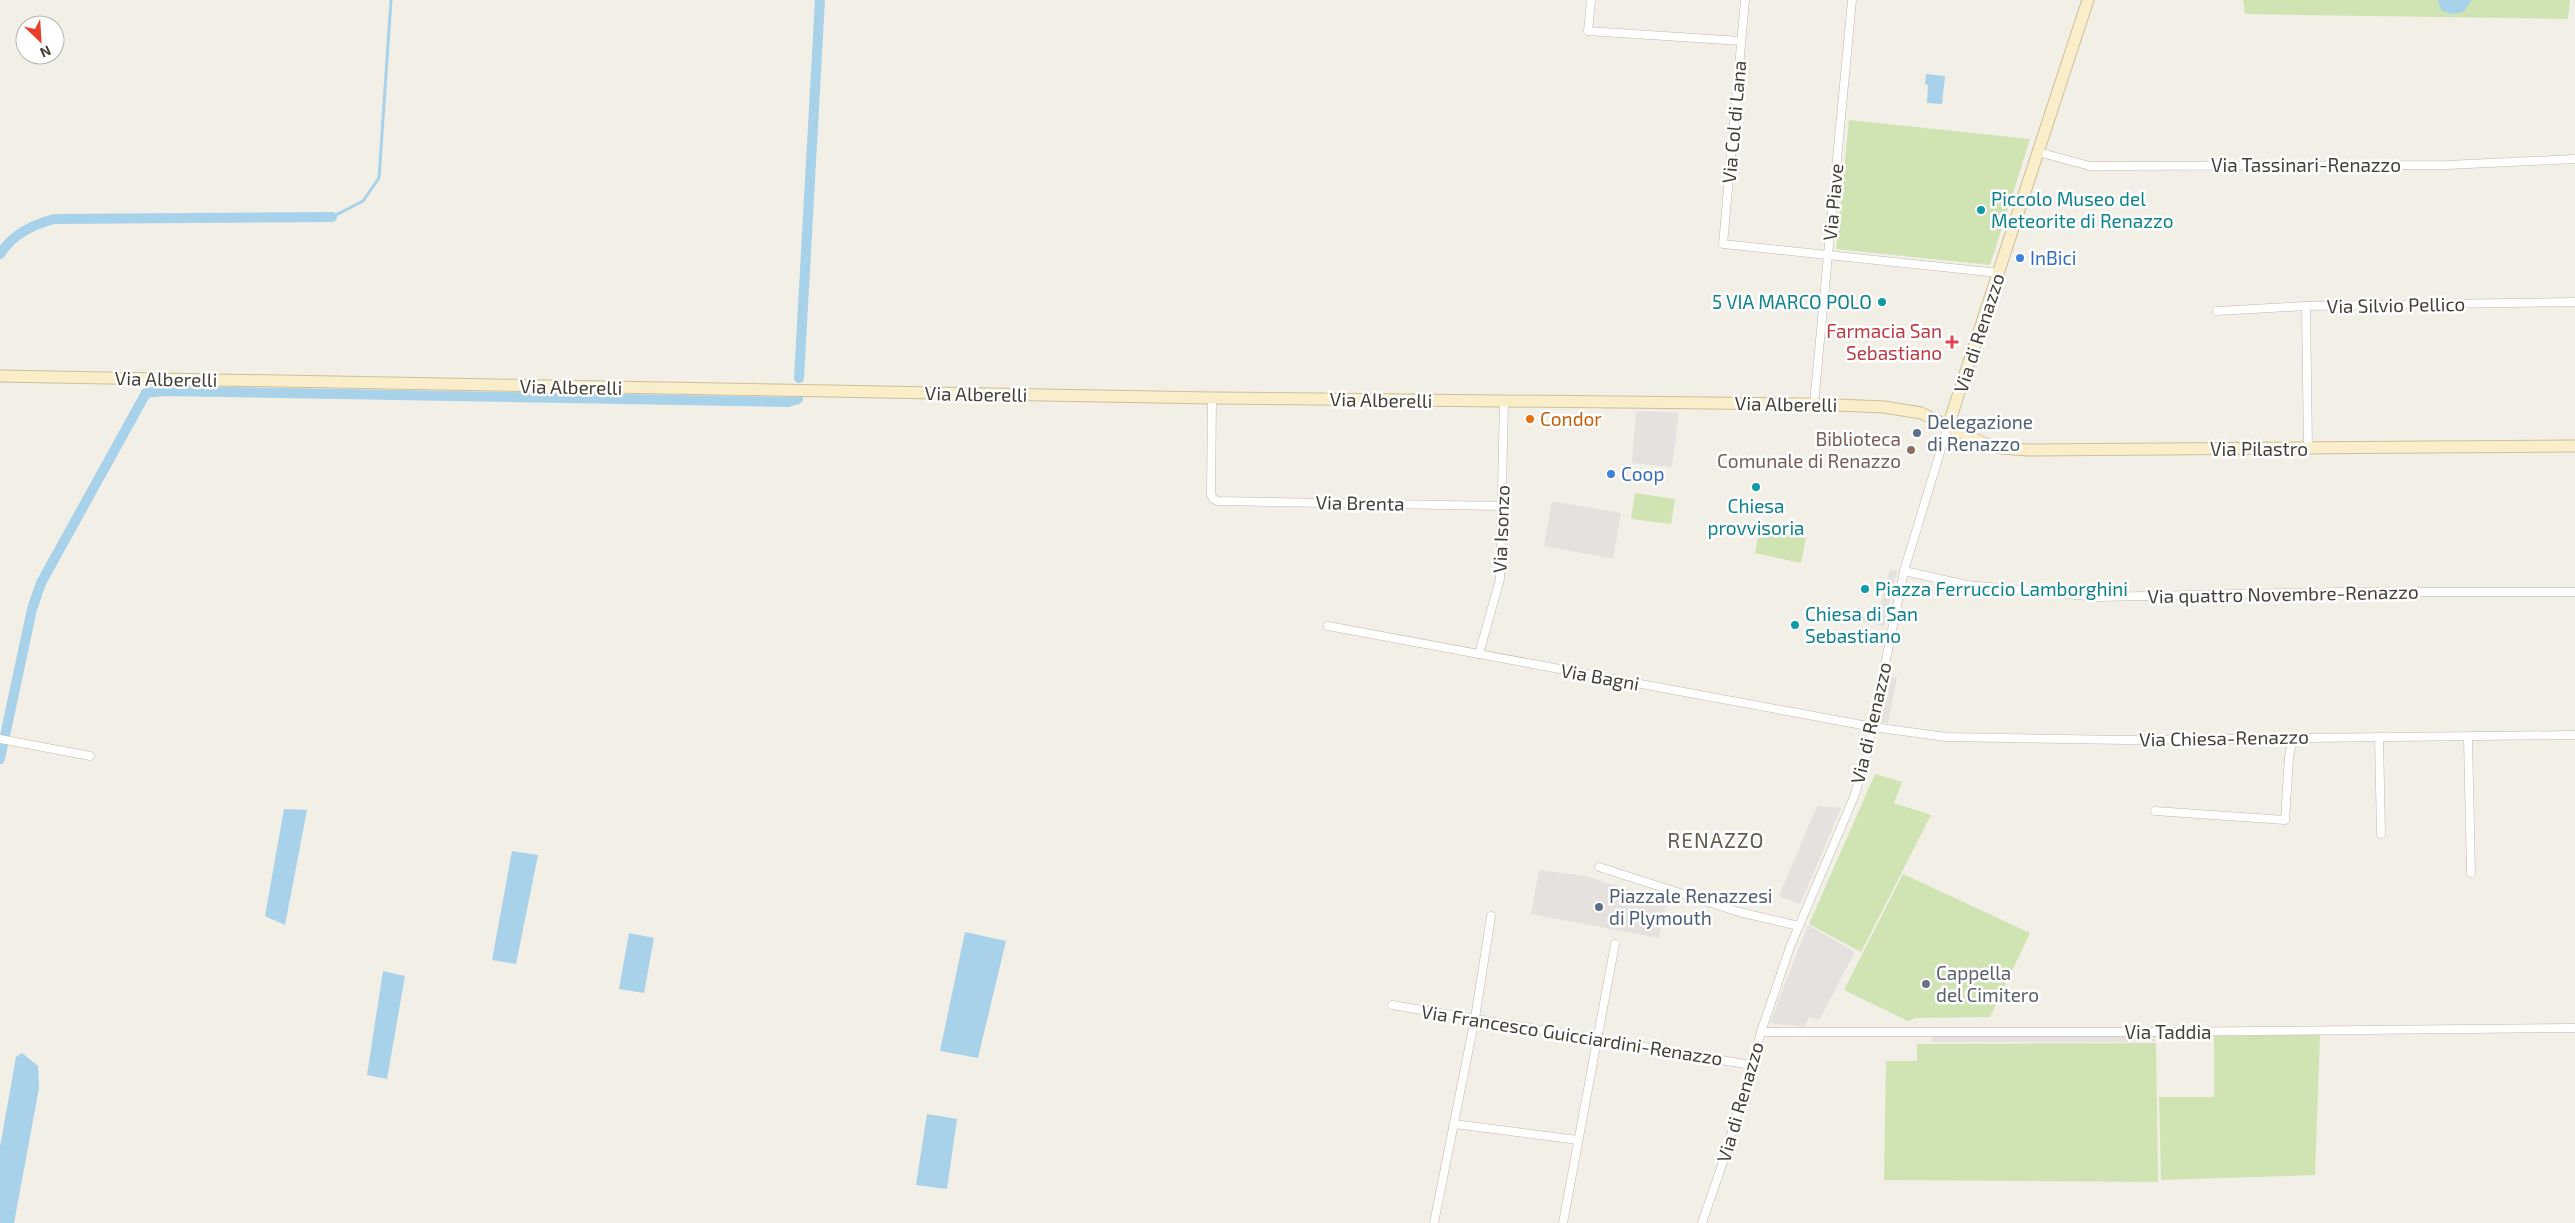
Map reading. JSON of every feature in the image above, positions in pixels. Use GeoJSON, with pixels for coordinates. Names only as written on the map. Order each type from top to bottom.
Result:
{"type":"FeatureCollection","features":[{"type":"Feature","properties":{"kind":"street"},"geometry":{"type":"LineString","coordinates":[[1591,0],[1588,31],[1741,41]]}},
{"type":"Feature","properties":{"kind":"street","name":"Via Col di Lana"},"geometry":{"type":"LineString","coordinates":[[1744,0],[1723,244],[1828,255]]}},
{"type":"Feature","properties":{"kind":"street","name":"Via Piave"},"geometry":{"type":"LineString","coordinates":[[1814,404],[1852,0]]}},
{"type":"Feature","properties":{"kind":"street","name":"Via di Renazzo"},"geometry":{"type":"LineString","coordinates":[[1702,1223],[1761,1032],[1799,926],[1854,797],[1873,727],[1904,571],[1948,426],[2088,0]]}},
{"type":"Feature","properties":{"kind":"street","name":"Via Tassinari-Renazzo"},"geometry":{"type":"LineString","coordinates":[[2038,152],[2080,165],[2096,166],[2447,165],[2575,159]]}},
{"type":"Feature","properties":{"kind":"street"},"geometry":{"type":"LineString","coordinates":[[1828,255],[1999,273]]}},
{"type":"Feature","properties":{"kind":"street","name":"Via Silvio Pellico"},"geometry":{"type":"LineString","coordinates":[[2217,311],[2306,306],[2575,302]]}},
{"type":"Feature","properties":{"kind":"street"},"geometry":{"type":"LineString","coordinates":[[2306,306],[2308,449]]}},
{"type":"Feature","properties":{"kind":"street","name":"Via Alberelli"},"geometry":{"type":"LineString","coordinates":[[0,376],[1212,398],[1814,404],[1884,407],[1921,413],[1948,426]]}},
{"type":"Feature","properties":{"kind":"street","name":"Via Brenta"},"geometry":{"type":"LineString","coordinates":[[1212,398],[1211,494],[1213,499],[1502,506]]}},
{"type":"Feature","properties":{"kind":"street","name":"Via Isonzo"},"geometry":{"type":"LineString","coordinates":[[1479,654],[1500,579],[1504,402]]}},
{"type":"Feature","properties":{"kind":"street","name":"Via Pilastro"},"geometry":{"type":"LineString","coordinates":[[1948,426],[1986,444],[2000,448],[2028,450],[2575,446]]}},
{"type":"Feature","properties":{"kind":"street","name":"Via quattro Novembre-Renazzo"},"geometry":{"type":"LineString","coordinates":[[1904,571],[1967,585],[2098,597],[2343,592],[2575,592]]}},
{"type":"Feature","properties":{"kind":"street","name":"Via Bagni"},"geometry":{"type":"LineString","coordinates":[[1328,626],[1873,727]]}},
{"type":"Feature","properties":{"kind":"street","name":"Via Chiesa-Renazzo"},"geometry":{"type":"LineString","coordinates":[[1873,727],[1946,737],[2127,740],[2293,737],[2468,738],[2575,735]]}},
{"type":"Feature","properties":{"kind":"street"},"geometry":{"type":"LineString","coordinates":[[2155,810],[2285,820],[2289,757],[2293,737]]}},
{"type":"Feature","properties":{"kind":"street"},"geometry":{"type":"LineString","coordinates":[[2379,737],[2381,834]]}},
{"type":"Feature","properties":{"kind":"street"},"geometry":{"type":"LineString","coordinates":[[2468,738],[2471,873]]}},
{"type":"Feature","properties":{"kind":"street"},"geometry":{"type":"LineString","coordinates":[[0,739],[90,756]]}},
{"type":"Feature","properties":{"kind":"street"},"geometry":{"type":"LineString","coordinates":[[1599,866],[1739,912],[1799,926]]}},
{"type":"Feature","properties":{"kind":"street"},"geometry":{"type":"LineString","coordinates":[[1434,1223],[1476,1018],[1491,916]]}},
{"type":"Feature","properties":{"kind":"street"},"geometry":{"type":"LineString","coordinates":[[1563,1223],[1614,944]]}},
{"type":"Feature","properties":{"kind":"street","name":"Via Francesco Guicciardini-Renazzo"},"geometry":{"type":"LineString","coordinates":[[1392,1005],[1597,1037],[1751,1065]]}},
{"type":"Feature","properties":{"kind":"street","name":"Via Taddia"},"geometry":{"type":"LineString","coordinates":[[1761,1032],[2146,1032],[2575,1028]]}},
{"type":"Feature","properties":{"kind":"street"},"geometry":{"type":"LineString","coordinates":[[1454,1124],[1578,1140]]}},
{"type":"Feature","properties":{"kind":"green space"},"geometry":{"type":"Polygon","coordinates":[[[2243,0],[2570,0],[2568,19],[2245,14],[2243,0]]]}},
{"type":"Feature","properties":{"kind":"green space"},"geometry":{"type":"Polygon","coordinates":[[[1849,120],[2030,139],[1990,265],[1836,249],[1849,120]]]}},
{"type":"Feature","properties":{"kind":"green space"},"geometry":{"type":"Polygon","coordinates":[[[1635,493],[1675,499],[1671,524],[1631,519],[1635,493]]]}},
{"type":"Feature","properties":{"kind":"green space"},"geometry":{"type":"Polygon","coordinates":[[[1760,528],[1806,538],[1801,563],[1755,553],[1760,528]]]}},
{"type":"Feature","properties":{"kind":"green space"},"geometry":{"type":"Polygon","coordinates":[[[1875,774],[1902,782],[1894,803],[1931,815],[1861,952],[1809,924],[1875,774]]]}},
{"type":"Feature","properties":{"kind":"green space"},"geometry":{"type":"Polygon","coordinates":[[[1903,874],[2030,933],[1990,1017],[1916,1018],[1908,1021],[1844,990],[1903,874]]]}},
{"type":"Feature","properties":{"kind":"green space"},"geometry":{"type":"Polygon","coordinates":[[[2320,1035],[2315,1175],[2161,1180],[2159,1097],[2214,1097],[2214,1036],[2320,1035]]]}},
{"type":"Feature","properties":{"kind":"green space"},"geometry":{"type":"Polygon","coordinates":[[[2156,1043],[2158,1182],[1884,1180],[1886,1061],[1917,1061],[1917,1044],[2156,1043]]]}},
{"type":"Feature","properties":{"kind":"shaded area"},"geometry":{"type":"Polygon","coordinates":[[[1636,411],[1679,413],[1672,467],[1632,463],[1636,411]]]}},
{"type":"Feature","properties":{"kind":"shaded area"},"geometry":{"type":"Polygon","coordinates":[[[1552,501],[1621,513],[1613,559],[1544,546],[1552,501]]]}},
{"type":"Feature","properties":{"kind":"shaded area"},"geometry":{"type":"Polygon","coordinates":[[[1890,569],[1897,571],[1884,626],[1856,621],[1857,615],[1877,619],[1890,569]]]}},
{"type":"Feature","properties":{"kind":"shaded area"},"geometry":{"type":"Polygon","coordinates":[[[1886,676],[1897,678],[1888,723],[1877,722],[1886,676]]]}},
{"type":"Feature","properties":{"kind":"shaded area"},"geometry":{"type":"Polygon","coordinates":[[[1817,806],[1841,808],[1800,904],[1779,896],[1817,806]]]}},
{"type":"Feature","properties":{"kind":"shaded area","name":"Piazzale Renazzesi di Plymouth"},"geometry":{"type":"Polygon","coordinates":[[[1539,870],[1585,876],[1667,901],[1659,938],[1531,914],[1539,870]]]}},
{"type":"Feature","properties":{"kind":"shaded area"},"geometry":{"type":"Polygon","coordinates":[[[1808,925],[1855,952],[1819,1020],[1809,1017],[1804,1027],[1770,1023],[1808,925]]]}},
{"type":"Feature","properties":{"kind":"shaded area"},"geometry":{"type":"Polygon","coordinates":[[[1932,1034],[2155,1034],[2155,1042],[1932,1042],[1932,1034]]]}},
{"type":"Feature","properties":{"kind":"water"},"geometry":{"type":"Polygon","coordinates":[[[2438,0],[2472,0],[2463,12],[2451,14],[2441,10],[2438,0]]]}},
{"type":"Feature","properties":{"kind":"water"},"geometry":{"type":"Polygon","coordinates":[[[1926,74],[1945,76],[1942,104],[1927,103],[1928,85],[1925,84],[1926,74]]]}},
{"type":"Feature","properties":{"kind":"water"},"geometry":{"type":"Polygon","coordinates":[[[284,809],[307,810],[285,925],[265,916],[284,809]]]}},
{"type":"Feature","properties":{"kind":"water"},"geometry":{"type":"Polygon","coordinates":[[[512,851],[538,855],[516,964],[492,960],[512,851]]]}},
{"type":"Feature","properties":{"kind":"water"},"geometry":{"type":"Polygon","coordinates":[[[965,932],[1006,941],[978,1058],[940,1051],[965,932]]]}},
{"type":"Feature","properties":{"kind":"water"},"geometry":{"type":"Polygon","coordinates":[[[629,933],[654,938],[644,993],[619,989],[629,933]]]}},
{"type":"Feature","properties":{"kind":"water"},"geometry":{"type":"Polygon","coordinates":[[[383,971],[405,976],[387,1079],[367,1075],[383,971]]]}},
{"type":"Feature","properties":{"kind":"water"},"geometry":{"type":"Polygon","coordinates":[[[22,1053],[38,1066],[39,1088],[14,1223],[0,1223],[0,1147],[16,1057],[22,1053]]]}},
{"type":"Feature","properties":{"kind":"water"},"geometry":{"type":"Polygon","coordinates":[[[927,1114],[957,1119],[947,1189],[916,1185],[927,1114]]]}},
{"type":"Feature","properties":{"kind":"waterway"},"geometry":{"type":"LineString","coordinates":[[332,217],[363,201],[379,178],[391,0]]}},
{"type":"Feature","properties":{"kind":"waterway"},"geometry":{"type":"LineString","coordinates":[[799,378],[820,0]]}},
{"type":"Feature","properties":{"kind":"waterway"},"geometry":{"type":"LineString","coordinates":[[0,254],[11,241],[24,231],[54,219],[332,217]]}},
{"type":"Feature","properties":{"kind":"waterway"},"geometry":{"type":"LineString","coordinates":[[0,759],[32,609],[41,583],[146,393],[164,391],[788,402],[798,399]]}},
{"type":"Feature","properties":{"kind":"place","name":"Piccolo Museo del Meteorite di Renazzo"},"geometry":{"type":"Point","coordinates":[1981,210]}},
{"type":"Feature","properties":{"kind":"place","name":"InBici"},"geometry":{"type":"Point","coordinates":[2020,258]}},
{"type":"Feature","properties":{"kind":"place","name":"5 VIA MARCO POLO"},"geometry":{"type":"Point","coordinates":[1882,302]}},
{"type":"Feature","properties":{"kind":"place","name":"Farmacia San Sebastiano"},"geometry":{"type":"Point","coordinates":[1952,342]}},
{"type":"Feature","properties":{"kind":"place","name":"Condor"},"geometry":{"type":"Point","coordinates":[1530,419]}},
{"type":"Feature","properties":{"kind":"place","name":"Delegazione di Renazzo"},"geometry":{"type":"Point","coordinates":[1917,433]}},
{"type":"Feature","properties":{"kind":"place","name":"Biblioteca Comunale di Renazzo"},"geometry":{"type":"Point","coordinates":[1911,450]}},
{"type":"Feature","properties":{"kind":"place","name":"Coop"},"geometry":{"type":"Point","coordinates":[1611,474]}},
{"type":"Feature","properties":{"kind":"place","name":"Chiesa provvisoria"},"geometry":{"type":"Point","coordinates":[1756,487]}},
{"type":"Feature","properties":{"kind":"place","name":"Piazza Ferruccio Lamborghini"},"geometry":{"type":"Point","coordinates":[1865,589]}},
{"type":"Feature","properties":{"kind":"place","name":"Chiesa di San Sebastiano"},"geometry":{"type":"Point","coordinates":[1795,625]}},
{"type":"Feature","properties":{"kind":"place","name":"Piazzale Renazzesi di Plymouth"},"geometry":{"type":"Point","coordinates":[1599,907]}},
{"type":"Feature","properties":{"kind":"place","name":"Cappella del Cimitero"},"geometry":{"type":"Point","coordinates":[1926,984]}},
{"type":"Feature","properties":{"kind":"district","name":"RENAZZO"},"geometry":{"type":"Point","coordinates":[1716,841]}}]}
